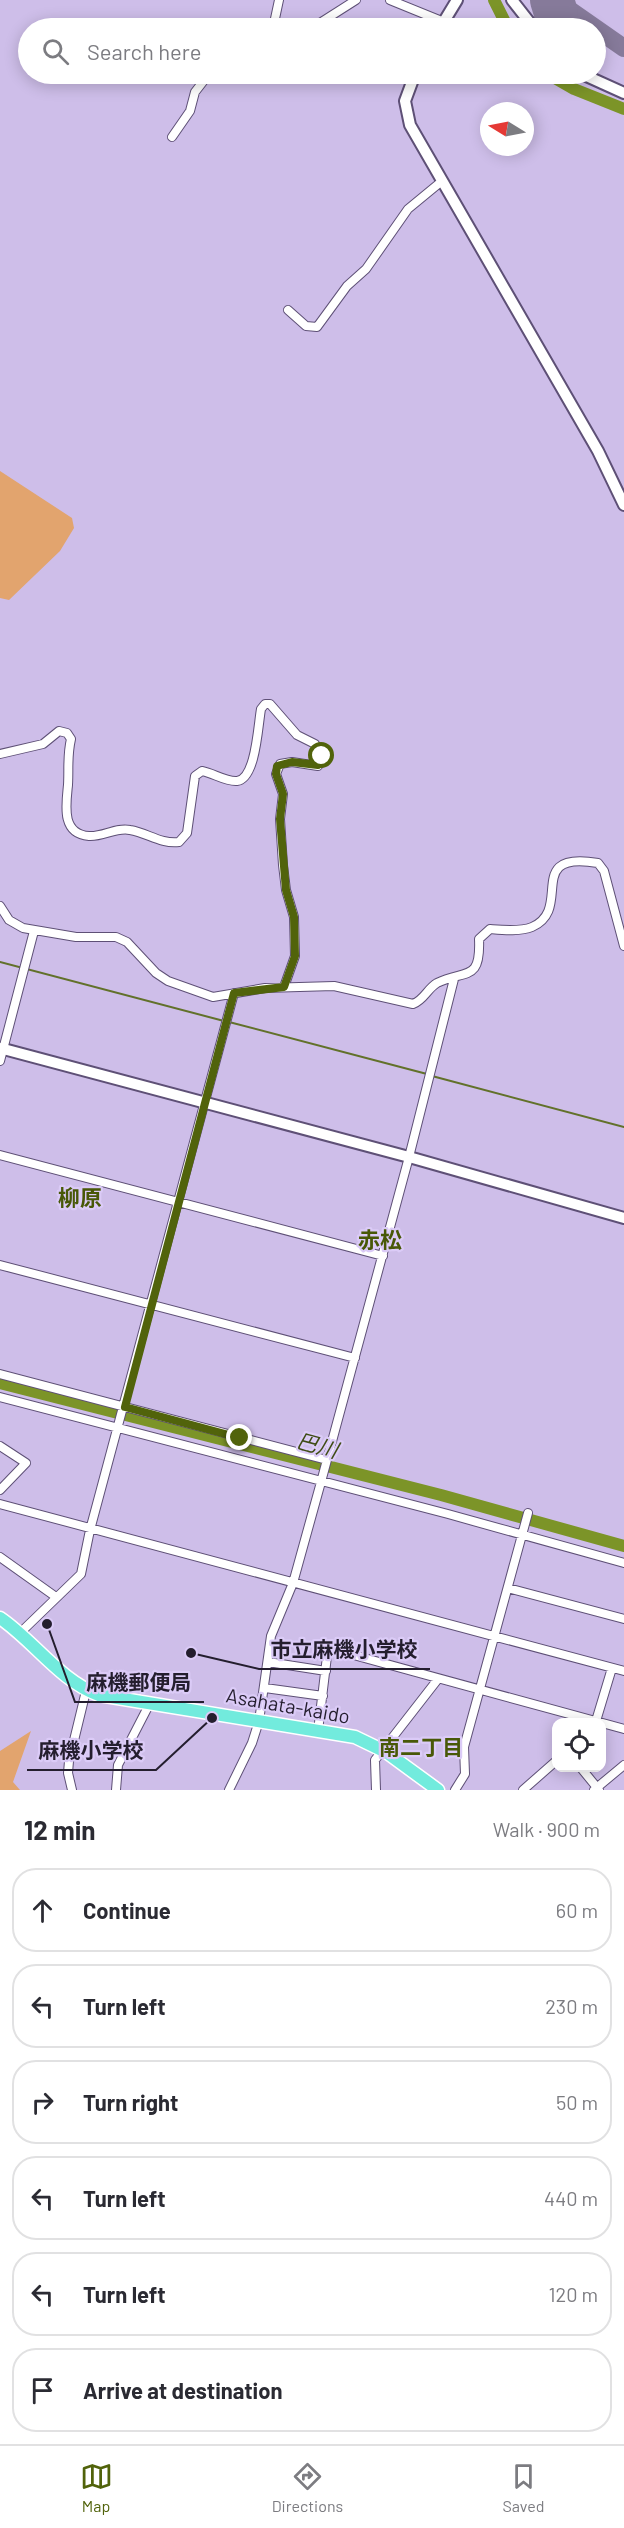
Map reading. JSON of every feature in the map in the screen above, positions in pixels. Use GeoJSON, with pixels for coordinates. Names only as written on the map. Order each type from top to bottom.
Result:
{"type":"FeatureCollection","features":[{"type":"Feature","properties":{"kind":"main road","name":"Asahata-kaido"},"geometry":{"type":"LineString","coordinates":[[0,1618],[21,1632],[73,1682],[86,1690],[355,1737],[381,1750],[438,1790]]}},
{"type":"Feature","properties":{"kind":"street"},"geometry":{"type":"LineString","coordinates":[[275,18],[279,0]]}},
{"type":"Feature","properties":{"kind":"street"},"geometry":{"type":"LineString","coordinates":[[328,18],[356,0]]}},
{"type":"Feature","properties":{"kind":"street"},"geometry":{"type":"LineString","coordinates":[[390,0],[427,18]]}},
{"type":"Feature","properties":{"kind":"street"},"geometry":{"type":"LineString","coordinates":[[446,18],[457,0]]}},
{"type":"Feature","properties":{"kind":"street"},"geometry":{"type":"LineString","coordinates":[[512,0],[526,18]]}},
{"type":"Feature","properties":{"kind":"street"},"geometry":{"type":"LineString","coordinates":[[172,137],[190,111],[195,92],[201,84]]}},
{"type":"Feature","properties":{"kind":"street"},"geometry":{"type":"LineString","coordinates":[[411,84],[407,92],[406,110],[410,125],[598,451],[624,505]]}},
{"type":"Feature","properties":{"kind":"street"},"geometry":{"type":"LineString","coordinates":[[604,84],[624,93]]}},
{"type":"Feature","properties":{"kind":"street"},"geometry":{"type":"LineString","coordinates":[[288,310],[306,326],[317,327],[347,286],[366,269],[408,209],[442,181]]}},
{"type":"Feature","properties":{"kind":"street"},"geometry":{"type":"LineString","coordinates":[[0,754],[43,744],[59,731],[67,733],[71,739],[66,759],[68,782],[64,812],[69,825],[79,834],[91,837],[121,829],[132,830],[156,840],[179,842],[187,832],[195,776],[202,771],[236,782],[246,777],[252,769],[261,709],[264,704],[270,704],[297,735],[315,744],[322,756],[318,765],[292,762],[280,764],[276,774],[283,794],[280,819],[286,890],[294,917],[295,956],[284,987]]}},
{"type":"Feature","properties":{"kind":"street"},"geometry":{"type":"LineString","coordinates":[[0,906],[9,920],[34,931],[76,937],[116,937],[127,942],[156,973],[168,981],[213,997],[284,987],[334,986],[413,1004],[422,1001],[437,983],[471,972],[480,959],[479,939],[490,929],[529,928],[539,923],[549,912],[552,897],[550,885],[560,864],[579,860],[598,863],[604,871],[624,946]]}},
{"type":"Feature","properties":{"kind":"street"},"geometry":{"type":"LineString","coordinates":[[0,1061],[34,931]]}},
{"type":"Feature","properties":{"kind":"street"},"geometry":{"type":"LineString","coordinates":[[229,1790],[252,1743],[259,1721],[271,1636],[293,1583],[383,1256],[454,979]]}},
{"type":"Feature","properties":{"kind":"street"},"geometry":{"type":"LineString","coordinates":[[21,1632],[81,1574],[90,1530],[120,1428],[234,993]]}},
{"type":"Feature","properties":{"kind":"street"},"geometry":{"type":"LineString","coordinates":[[2,1048],[409,1157],[624,1218]]}},
{"type":"Feature","properties":{"kind":"street"},"geometry":{"type":"LineString","coordinates":[[0,1155],[383,1256]]}},
{"type":"Feature","properties":{"kind":"street"},"geometry":{"type":"LineString","coordinates":[[0,1264],[355,1358]]}},
{"type":"Feature","properties":{"kind":"street"},"geometry":{"type":"LineString","coordinates":[[0,1374],[327,1460]]}},
{"type":"Feature","properties":{"kind":"street"},"geometry":{"type":"LineString","coordinates":[[0,1396],[624,1563]]}},
{"type":"Feature","properties":{"kind":"street"},"geometry":{"type":"LineString","coordinates":[[0,1446],[26,1463],[0,1490]]}},
{"type":"Feature","properties":{"kind":"street"},"geometry":{"type":"LineString","coordinates":[[0,1504],[90,1530],[624,1671]]}},
{"type":"Feature","properties":{"kind":"street"},"geometry":{"type":"LineString","coordinates":[[455,1790],[465,1774],[464,1747],[528,1513]]}},
{"type":"Feature","properties":{"kind":"street"},"geometry":{"type":"LineString","coordinates":[[0,1557],[56,1597]]}},
{"type":"Feature","properties":{"kind":"street"},"geometry":{"type":"LineString","coordinates":[[508,1588],[624,1619]]}},
{"type":"Feature","properties":{"kind":"street"},"geometry":{"type":"LineString","coordinates":[[318,1731],[328,1648],[585,1718]]}},
{"type":"Feature","properties":{"kind":"street"},"geometry":{"type":"LineString","coordinates":[[267,1662],[326,1671]]}},
{"type":"Feature","properties":{"kind":"street"},"geometry":{"type":"LineString","coordinates":[[601,1718],[612,1668]]}},
{"type":"Feature","properties":{"kind":"street"},"geometry":{"type":"LineString","coordinates":[[376,1790],[375,1760],[438,1679]]}},
{"type":"Feature","properties":{"kind":"street"},"geometry":{"type":"LineString","coordinates":[[265,1688],[323,1696]]}},
{"type":"Feature","properties":{"kind":"street"},"geometry":{"type":"LineString","coordinates":[[72,1790],[68,1773],[69,1761],[86,1690]]}},
{"type":"Feature","properties":{"kind":"street"},"geometry":{"type":"LineString","coordinates":[[116,1790],[118,1765],[150,1703]]}},
{"type":"Feature","properties":{"kind":"street"},"geometry":{"type":"LineString","coordinates":[[606,1724],[624,1729]]}},
{"type":"Feature","properties":{"kind":"street"},"geometry":{"type":"LineString","coordinates":[[585,1772],[597,1789],[624,1764]]}},
{"type":"Feature","properties":{"kind":"street"},"geometry":{"type":"LineString","coordinates":[[523,1790],[552,1765]]}},
{"type":"Feature","properties":{"kind":"shaded area"},"geometry":{"type":"Polygon","coordinates":[[[0,471],[72,518],[74,528],[60,551],[9,600],[0,598],[0,471]]]}},
{"type":"Feature","properties":{"kind":"shaded area"},"geometry":{"type":"Polygon","coordinates":[[[31,1731],[13,1782],[20,1790],[0,1790],[0,1751],[31,1731]]]}},
{"type":"Feature","properties":{"kind":"waterway"},"geometry":{"type":"LineString","coordinates":[[494,0],[503,18]]}},
{"type":"Feature","properties":{"kind":"waterway"},"geometry":{"type":"LineString","coordinates":[[565,84],[624,109]]}},
{"type":"Feature","properties":{"kind":"waterway"},"geometry":{"type":"LineString","coordinates":[[0,962],[224,1021]]}},
{"type":"Feature","properties":{"kind":"waterway"},"geometry":{"type":"LineString","coordinates":[[229,1022],[427,1074]]}},
{"type":"Feature","properties":{"kind":"waterway"},"geometry":{"type":"LineString","coordinates":[[432,1076],[624,1127]]}},
{"type":"Feature","properties":{"kind":"waterway","name":"巴川"},"geometry":{"type":"LineString","coordinates":[[0,1383],[441,1495],[624,1546]]}},
{"type":"Feature","properties":{"kind":"taxiway"},"geometry":{"type":"LineString","coordinates":[[568,9],[581,18]]}},
{"type":"Feature","properties":{"kind":"taxiway"},"geometry":{"type":"LineString","coordinates":[[606,35],[624,48]]}},
{"type":"Feature","properties":{"kind":"runway"},"geometry":{"type":"LineString","coordinates":[[552,0],[556,13]]}},
{"type":"Feature","properties":{"kind":"place","name":"麻機郵便局"},"geometry":{"type":"Point","coordinates":[47,1624]}},
{"type":"Feature","properties":{"kind":"place","name":"市立麻機小学校"},"geometry":{"type":"Point","coordinates":[191,1653]}},
{"type":"Feature","properties":{"kind":"place","name":"麻機小学校"},"geometry":{"type":"Point","coordinates":[212,1718]}},
{"type":"Feature","properties":{"kind":"district","name":"柳原"},"geometry":{"type":"Point","coordinates":[80,1198]}},
{"type":"Feature","properties":{"kind":"district","name":"赤松"},"geometry":{"type":"Point","coordinates":[380,1240]}},
{"type":"Feature","properties":{"kind":"district","name":"南二丁目"},"geometry":{"type":"Point","coordinates":[421,1748]}},
{"type":"Feature","properties":{"kind":"route"},"geometry":{"type":"LineString","coordinates":[[240,1438],[125,1407],[234,993],[284,987],[295,956],[294,917],[286,890],[280,819],[283,794],[276,774],[277,766],[284,762],[318,765],[322,756]]}}]}
